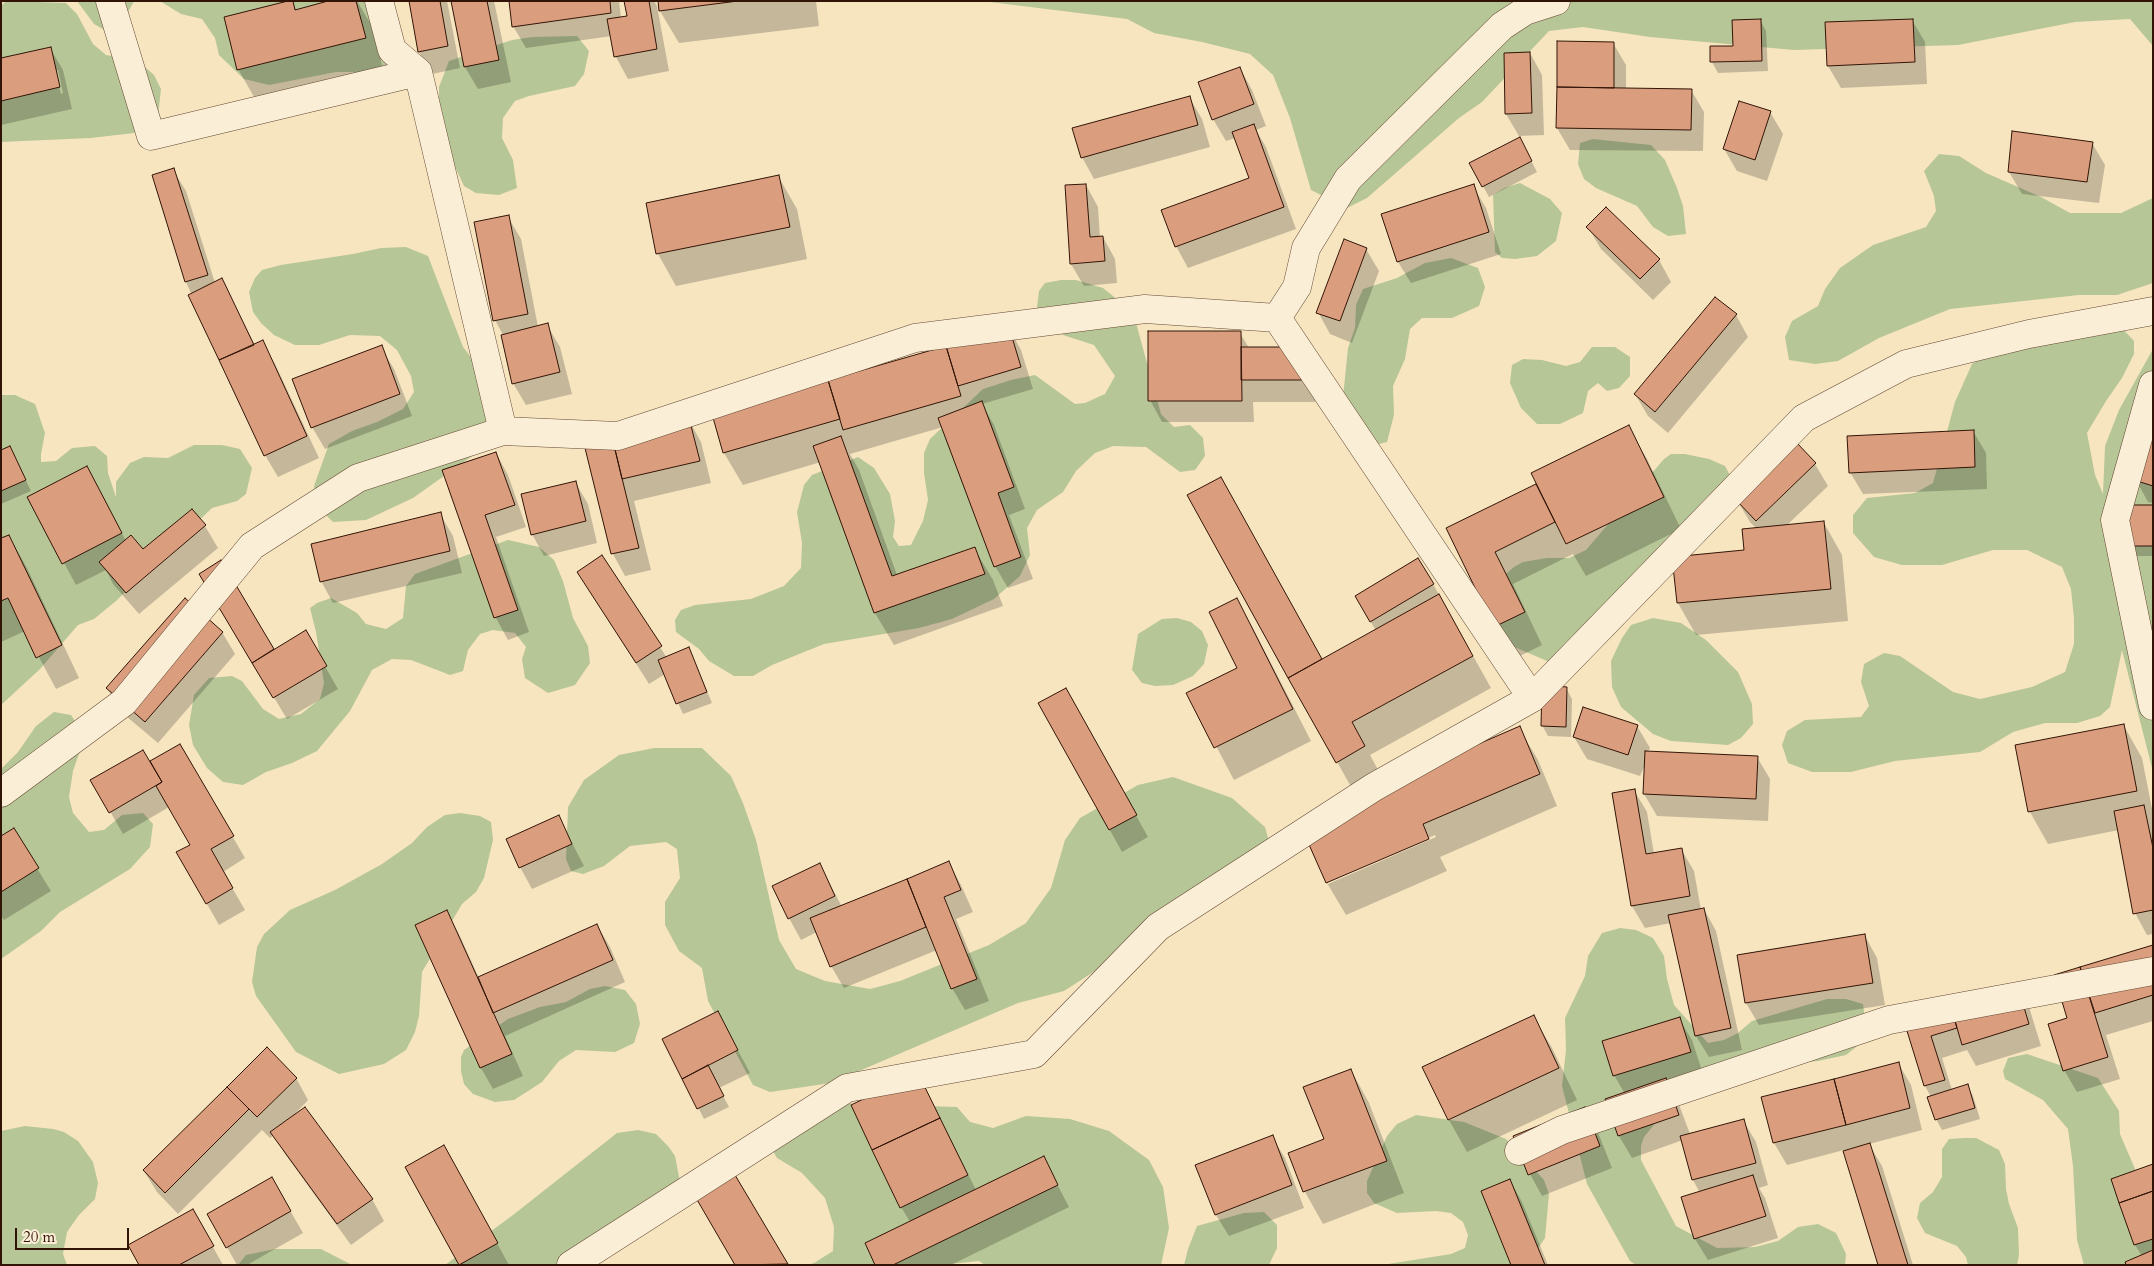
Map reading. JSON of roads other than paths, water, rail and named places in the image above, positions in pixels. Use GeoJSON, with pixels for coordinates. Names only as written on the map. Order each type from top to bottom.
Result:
{"type":"FeatureCollection","features":[{"type":"Feature","properties":{"kind":"lane"},"geometry":{"type":"LineString","coordinates":[[110,1],[151,136],[418,72]]}},
{"type":"Feature","properties":{"kind":"lane"},"geometry":{"type":"LineString","coordinates":[[379,1],[392,50],[418,72],[503,431]]}},
{"type":"Feature","properties":{"kind":"lane"},"geometry":{"type":"LineString","coordinates":[[1277,318],[1297,287],[1306,248],[1348,179],[1502,26],[1526,11],[1556,1]]}},
{"type":"Feature","properties":{"kind":"lane"},"geometry":{"type":"LineString","coordinates":[[1,793],[124,702],[252,546],[358,478],[503,431],[618,436],[915,338],[1145,309],[1277,318]]}},
{"type":"Feature","properties":{"kind":"lane"},"geometry":{"type":"LineString","coordinates":[[571,1265],[847,1088],[1034,1054],[1158,927],[1374,787],[1532,698],[1804,418],[1906,364],[2029,334],[2153,311]]}},
{"type":"Feature","properties":{"kind":"lane"},"geometry":{"type":"LineString","coordinates":[[1277,318],[1532,698]]}},
{"type":"Feature","properties":{"kind":"lane"},"geometry":{"type":"LineString","coordinates":[[2153,385],[2114,520],[2153,706]]}},
{"type":"Feature","properties":{"kind":"lane"},"geometry":{"type":"LineString","coordinates":[[1519,1151],[1562,1130],[1889,1020],[2153,970]]}}]}
